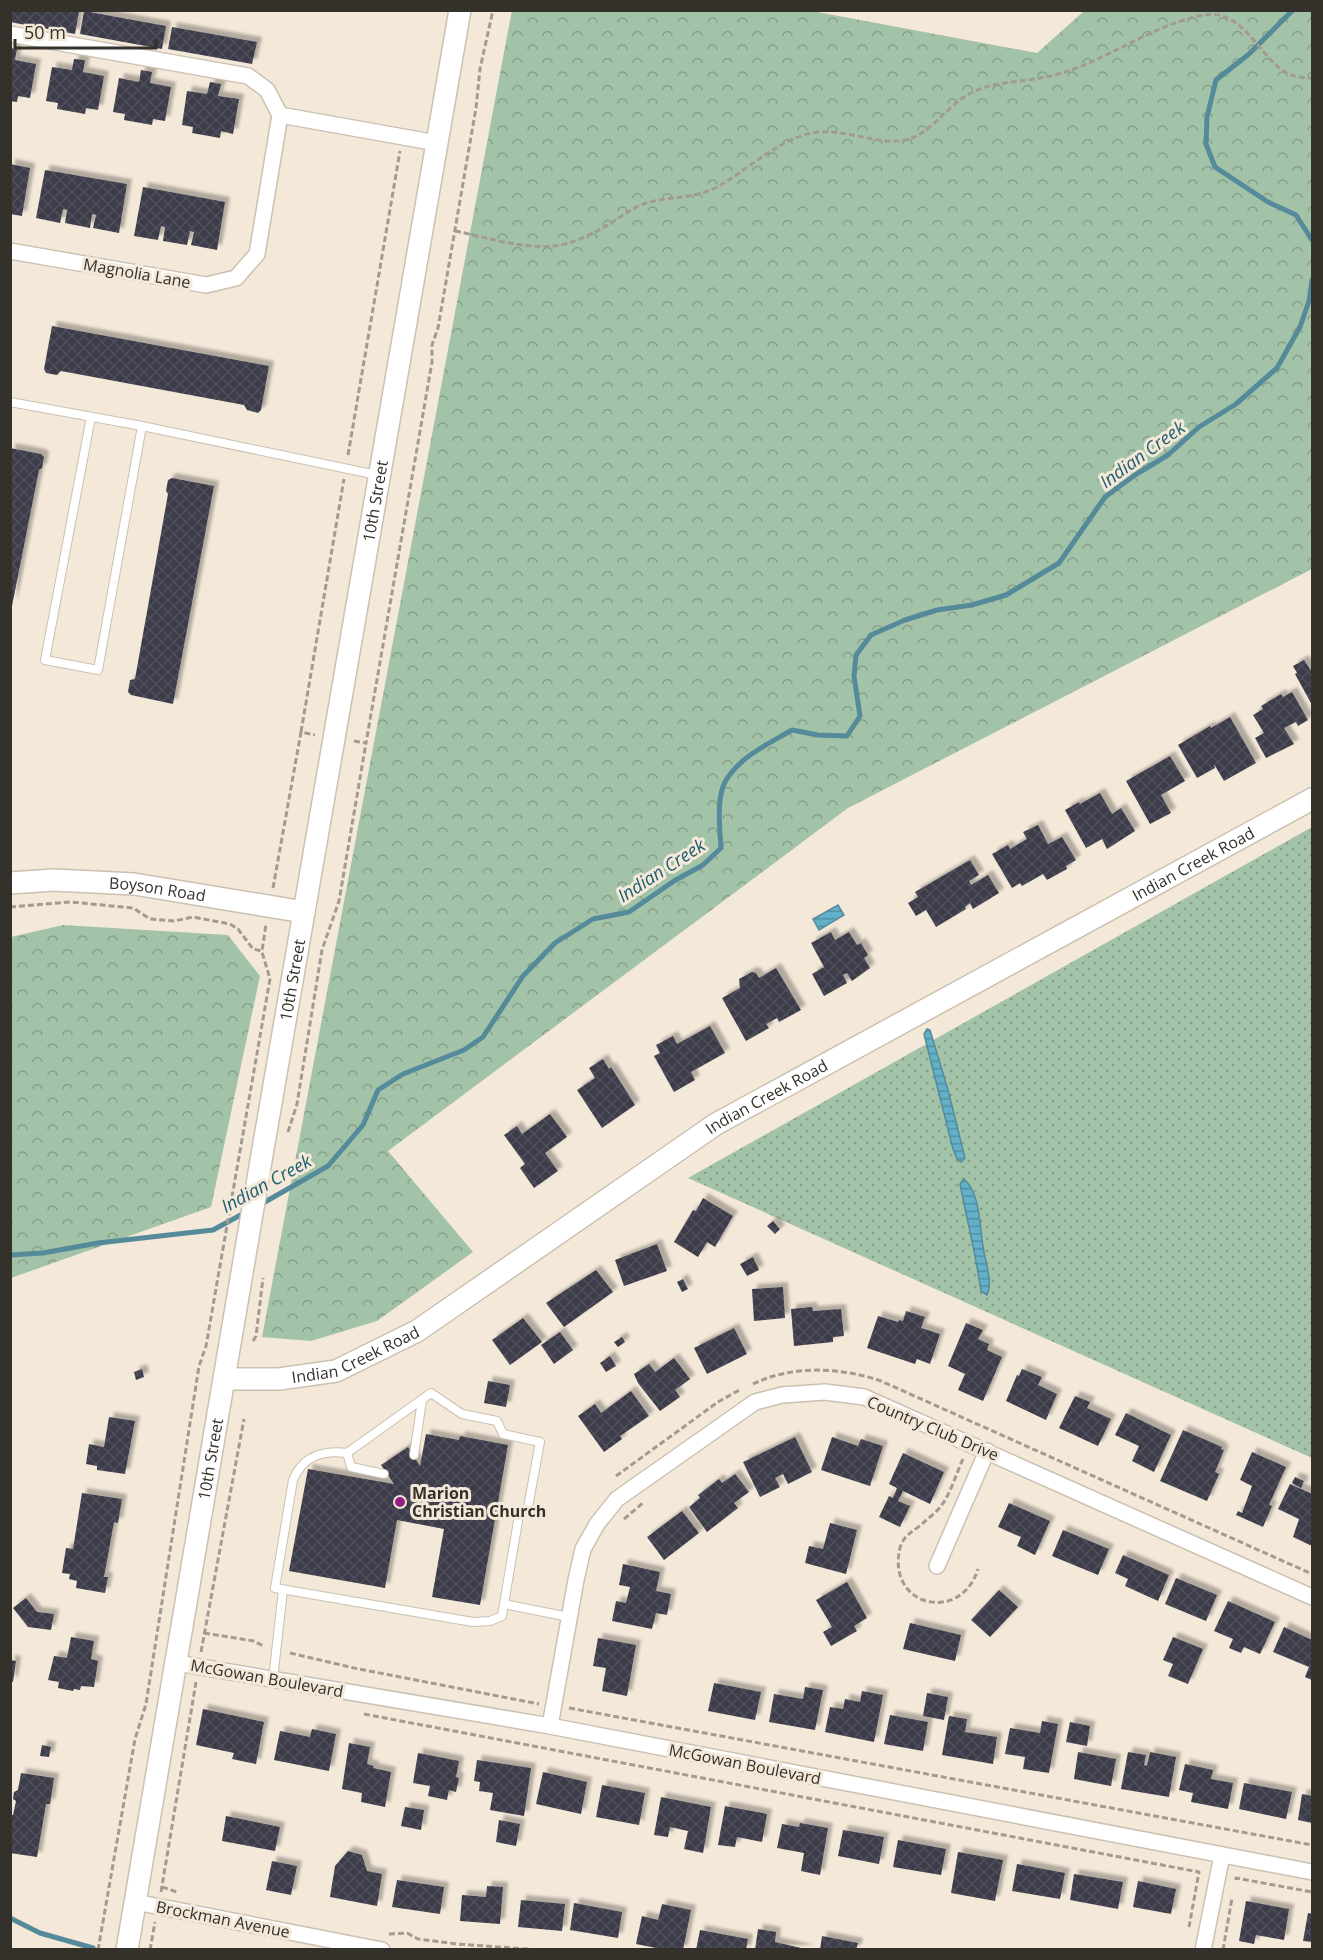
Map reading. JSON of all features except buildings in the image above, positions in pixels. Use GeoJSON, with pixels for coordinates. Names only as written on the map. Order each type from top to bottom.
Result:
{"type":"FeatureCollection","features":[{"type":"Feature","properties":{"kind":"street","name":"10th Street"},"geometry":{"type":"LineString","coordinates":[[127,1950],[262,1149],[460,10]]}},
{"type":"Feature","properties":{"kind":"street"},"geometry":{"type":"LineString","coordinates":[[10,34],[248,76],[267,90],[280,115],[437,144]]}},
{"type":"Feature","properties":{"kind":"street","name":"Magnolia Lane"},"geometry":{"type":"LineString","coordinates":[[10,251],[206,285],[236,278],[257,254],[280,115]]}},
{"type":"Feature","properties":{"kind":"street","name":"Indian Creek Road"},"geometry":{"type":"LineString","coordinates":[[224,1379],[279,1379],[336,1371],[417,1331],[716,1124],[1312,799]]}},
{"type":"Feature","properties":{"kind":"street","name":"Boyson Road"},"geometry":{"type":"LineString","coordinates":[[10,883],[54,880],[134,884],[304,912]]}},
{"type":"Feature","properties":{"kind":"street","name":"Country Club Drive"},"geometry":{"type":"LineString","coordinates":[[550,1726],[583,1549],[597,1524],[617,1499],[755,1402],[782,1395],[825,1392],[864,1397],[1312,1597]]}},
{"type":"Feature","properties":{"kind":"street"},"geometry":{"type":"LineString","coordinates":[[938,1566],[987,1450]]}},
{"type":"Feature","properties":{"kind":"street","name":"McGowan Boulevard"},"geometry":{"type":"LineString","coordinates":[[177,1663],[550,1726],[1312,1872]]}},
{"type":"Feature","properties":{"kind":"street"},"geometry":{"type":"LineString","coordinates":[[1203,1950],[1222,1855]]}},
{"type":"Feature","properties":{"kind":"street","name":"Brockman Avenue"},"geometry":{"type":"LineString","coordinates":[[135,1902],[382,1950]]}},
{"type":"Feature","properties":{"kind":"lane"},"geometry":{"type":"LineString","coordinates":[[10,402],[142,426],[379,476]]}},
{"type":"Feature","properties":{"kind":"lane"},"geometry":{"type":"LineString","coordinates":[[91,417],[45,660],[98,670],[142,426]]}},
{"type":"Feature","properties":{"kind":"lane"},"geometry":{"type":"LineString","coordinates":[[431,1393],[462,1414],[497,1421],[502,1434],[540,1442],[528,1507],[519,1515],[502,1616],[490,1621],[473,1622],[275,1588],[293,1480],[297,1469],[318,1454],[332,1451],[347,1453],[431,1393]]}},
{"type":"Feature","properties":{"kind":"lane"},"geometry":{"type":"LineString","coordinates":[[414,1455],[422,1400]]}},
{"type":"Feature","properties":{"kind":"lane"},"geometry":{"type":"LineString","coordinates":[[347,1453],[351,1467],[384,1474]]}},
{"type":"Feature","properties":{"kind":"lane"},"geometry":{"type":"LineString","coordinates":[[273,1679],[283,1590]]}},
{"type":"Feature","properties":{"kind":"lane"},"geometry":{"type":"LineString","coordinates":[[504,1604],[569,1617]]}},
{"type":"Feature","properties":{"kind":"path"},"geometry":{"type":"LineString","coordinates":[[288,1131],[297,1104],[322,950],[339,901],[432,362],[432,345],[438,328],[476,108],[480,69],[493,10]]}},
{"type":"Feature","properties":{"kind":"path"},"geometry":{"type":"LineString","coordinates":[[455,231],[539,246],[567,243],[601,230],[634,208],[656,201],[692,197],[718,187],[766,154],[805,134],[831,130],[887,140],[910,139],[930,128],[963,97],[987,86],[1047,77],[1072,70],[1186,19],[1206,14],[1220,14],[1241,26],[1286,73],[1300,78],[1312,78]]}},
{"type":"Feature","properties":{"kind":"path"},"geometry":{"type":"LineString","coordinates":[[275,876],[401,148]]}},
{"type":"Feature","properties":{"kind":"path"},"geometry":{"type":"LineString","coordinates":[[301,732],[314,734]]}},
{"type":"Feature","properties":{"kind":"path"},"geometry":{"type":"LineString","coordinates":[[351,741],[366,743]]}},
{"type":"Feature","properties":{"kind":"path"},"geometry":{"type":"LineString","coordinates":[[10,907],[70,902],[134,908],[150,919],[174,921],[193,917],[230,924],[238,929],[253,949],[262,951]]}},
{"type":"Feature","properties":{"kind":"path"},"geometry":{"type":"LineString","coordinates":[[98,1950],[135,1739],[147,1704],[199,1366],[206,1346],[270,979],[262,951],[263,945]]}},
{"type":"Feature","properties":{"kind":"path"},"geometry":{"type":"LineString","coordinates":[[253,1341],[256,1336],[264,1269]]}},
{"type":"Feature","properties":{"kind":"path"},"geometry":{"type":"LineString","coordinates":[[956,1455],[963,1459],[941,1506],[906,1535],[900,1546],[898,1573],[908,1590],[919,1600],[935,1603],[956,1599],[967,1591],[978,1569]]}},
{"type":"Feature","properties":{"kind":"path"},"geometry":{"type":"LineString","coordinates":[[622,1521],[651,1497]]}},
{"type":"Feature","properties":{"kind":"path"},"geometry":{"type":"LineString","coordinates":[[204,1633],[254,1641],[267,1648],[366,1670],[553,1706],[1312,1845]]}},
{"type":"Feature","properties":{"kind":"path"},"geometry":{"type":"LineString","coordinates":[[356,1712],[1199,1872],[1188,1927]]}},
{"type":"Feature","properties":{"kind":"path"},"geometry":{"type":"LineString","coordinates":[[1223,1950],[1236,1878],[1312,1892]]}},
{"type":"Feature","properties":{"kind":"path"},"geometry":{"type":"LineString","coordinates":[[162,1887],[186,1894]]}},
{"type":"Feature","properties":{"kind":"path"},"geometry":{"type":"LineString","coordinates":[[378,1932],[407,1933],[418,1939],[457,1944],[541,1950]]}},
{"type":"Feature","properties":{"kind":"green space"},"geometry":{"type":"Polygon","coordinates":[[[512,10],[812,11],[1037,53],[1084,11],[1312,11],[1312,569],[848,808],[388,1151],[473,1252],[377,1321],[311,1341],[262,1337],[512,10]]]}},
{"type":"Feature","properties":{"kind":"green space"},"geometry":{"type":"Polygon","coordinates":[[[1312,827],[1312,1458],[688,1178],[1312,827]]]}},
{"type":"Feature","properties":{"kind":"green space"},"geometry":{"type":"Polygon","coordinates":[[[63,925],[228,935],[260,976],[211,1207],[11,1278],[11,937],[63,925]]]}},
{"type":"Feature","properties":{"kind":"water"},"geometry":{"type":"Polygon","coordinates":[[[838,905],[844,915],[819,930],[813,919],[838,905]]]}},
{"type":"Feature","properties":{"kind":"water"},"geometry":{"type":"Polygon","coordinates":[[[927,1029],[930,1030],[948,1090],[965,1158],[961,1162],[957,1159],[953,1149],[924,1034],[927,1029]]]}},
{"type":"Feature","properties":{"kind":"water"},"geometry":{"type":"Polygon","coordinates":[[[964,1179],[974,1194],[979,1213],[989,1279],[987,1295],[981,1291],[960,1184],[964,1179]]]}},
{"type":"Feature","properties":{"kind":"waterway","name":"Indian Creek"},"geometry":{"type":"LineString","coordinates":[[1293,10],[1249,54],[1216,80],[1207,117],[1206,144],[1215,167],[1268,202],[1296,215],[1312,240]]}},
{"type":"Feature","properties":{"kind":"waterway","name":"Indian Creek"},"geometry":{"type":"LineString","coordinates":[[258,1206],[328,1166],[363,1125],[378,1090],[403,1074],[464,1050],[483,1037],[523,976],[555,943],[593,919],[629,912],[674,881],[703,865],[721,848],[719,824],[722,789],[731,773],[746,758],[792,730],[818,735],[847,736],[860,716],[854,676],[856,655],[871,635],[905,620],[937,610],[972,605],[1006,595],[1059,563],[1105,497],[1168,455],[1199,427],[1236,404],[1277,368],[1300,327],[1309,301],[1312,280]]}},
{"type":"Feature","properties":{"kind":"waterway","name":"Indian Creek"},"geometry":{"type":"LineString","coordinates":[[10,1255],[43,1253],[98,1243],[213,1230],[248,1211]]}},
{"type":"Feature","properties":{"kind":"waterway"},"geometry":{"type":"LineString","coordinates":[[10,1918],[40,1933],[93,1948]]}},
{"type":"Feature","properties":{"kind":"place","name":"Marion Christian Church"},"geometry":{"type":"Point","coordinates":[400,1502]}}]}
